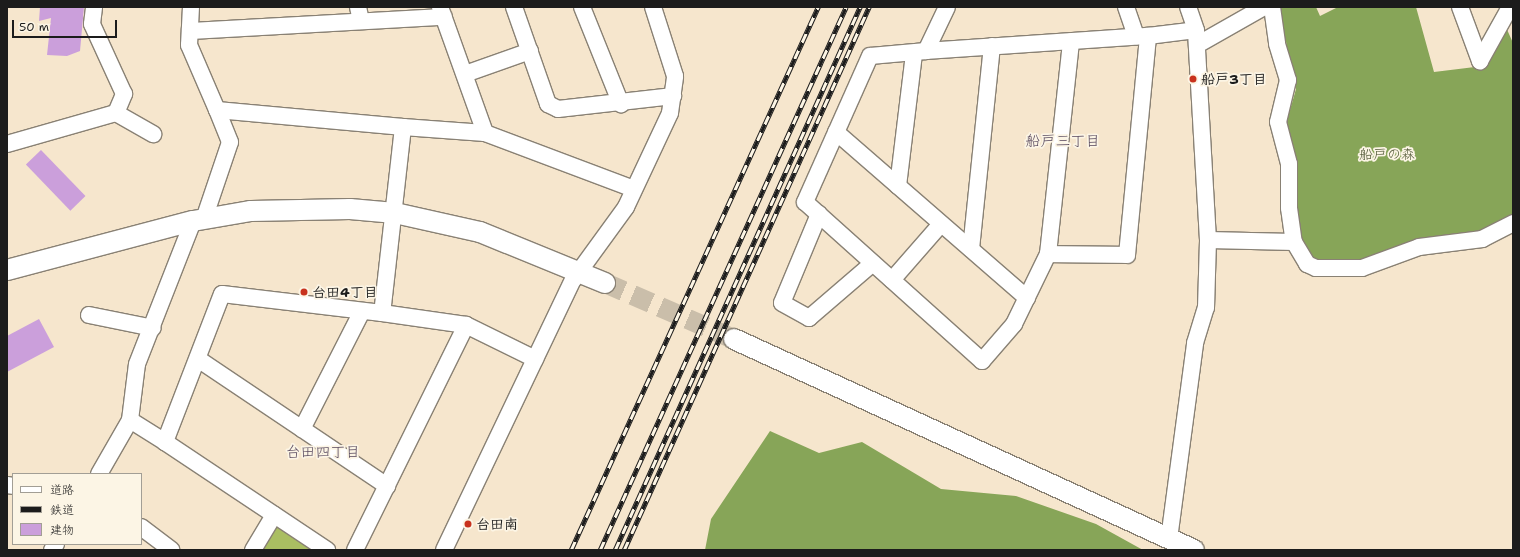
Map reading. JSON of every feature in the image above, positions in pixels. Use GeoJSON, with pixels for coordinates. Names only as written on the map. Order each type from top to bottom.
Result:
{"type":"FeatureCollection","features":[{"type":"Feature","properties":{"kind":"street"},"geometry":{"type":"LineString","coordinates":[[94,7],[92,24],[124,94],[116,113]]}},
{"type":"Feature","properties":{"kind":"street"},"geometry":{"type":"LineString","coordinates":[[100,473],[130,420],[137,364],[199,220],[230,142],[189,45],[191,7]]}},
{"type":"Feature","properties":{"kind":"street"},"geometry":{"type":"LineString","coordinates":[[514,7],[548,104],[558,109],[621,104],[673,96]]}},
{"type":"Feature","properties":{"kind":"street"},"geometry":{"type":"LineString","coordinates":[[582,7],[621,104]]}},
{"type":"Feature","properties":{"kind":"street"},"geometry":{"type":"LineString","coordinates":[[444,550],[535,359],[579,272],[626,207],[670,113],[675,76],[653,7]]}},
{"type":"Feature","properties":{"kind":"street"},"geometry":{"type":"LineString","coordinates":[[898,186],[920,52],[948,7]]}},
{"type":"Feature","properties":{"kind":"street"},"geometry":{"type":"LineString","coordinates":[[1048,254],[1127,255],[1142,36],[1126,7]]}},
{"type":"Feature","properties":{"kind":"street"},"geometry":{"type":"LineString","coordinates":[[1169,539],[1195,343],[1206,308],[1208,240],[1197,37],[1188,7]]}},
{"type":"Feature","properties":{"kind":"street"},"geometry":{"type":"LineString","coordinates":[[1071,41],[1048,254],[1014,324],[982,361],[805,202],[870,56],[992,46],[1142,36],[1197,37],[1264,7]]}},
{"type":"Feature","properties":{"kind":"street"},"geometry":{"type":"LineString","coordinates":[[1272,7],[1276,44],[1288,80],[1278,122],[1289,164],[1289,208],[1294,242],[1307,264],[1316,268],[1362,268],[1419,247],[1482,239],[1513,223]]}},
{"type":"Feature","properties":{"kind":"street"},"geometry":{"type":"LineString","coordinates":[[1460,7],[1480,61],[1510,7]]}},
{"type":"Feature","properties":{"kind":"street"},"geometry":{"type":"LineString","coordinates":[[190,31],[359,14],[442,12],[485,133]]}},
{"type":"Feature","properties":{"kind":"street"},"geometry":{"type":"LineString","coordinates":[[971,249],[992,46]]}},
{"type":"Feature","properties":{"kind":"street"},"geometry":{"type":"LineString","coordinates":[[465,74],[530,51]]}},
{"type":"Feature","properties":{"kind":"street"},"geometry":{"type":"LineString","coordinates":[[217,110],[485,133],[634,189]]}},
{"type":"Feature","properties":{"kind":"street"},"geometry":{"type":"LineString","coordinates":[[7,144],[116,113],[153,134]]}},
{"type":"Feature","properties":{"kind":"street"},"geometry":{"type":"LineString","coordinates":[[382,313],[395,213],[403,127]]}},
{"type":"Feature","properties":{"kind":"street"},"geometry":{"type":"LineString","coordinates":[[836,132],[1027,298]]}},
{"type":"Feature","properties":{"kind":"street"},"geometry":{"type":"LineString","coordinates":[[7,270],[199,220],[251,211],[303,209],[395,213],[480,232],[605,283]]}},
{"type":"Feature","properties":{"kind":"street"},"geometry":{"type":"LineString","coordinates":[[819,214],[782,303],[809,318],[873,263]]}},
{"type":"Feature","properties":{"kind":"street"},"geometry":{"type":"LineString","coordinates":[[892,280],[941,224]]}},
{"type":"Feature","properties":{"kind":"street"},"geometry":{"type":"LineString","coordinates":[[1208,240],[1294,242]]}},
{"type":"Feature","properties":{"kind":"street"},"geometry":{"type":"LineString","coordinates":[[166,442],[222,294],[382,313],[466,325],[535,359]]}},
{"type":"Feature","properties":{"kind":"street"},"geometry":{"type":"LineString","coordinates":[[302,430],[362,311]]}},
{"type":"Feature","properties":{"kind":"street"},"geometry":{"type":"LineString","coordinates":[[89,315],[153,328]]}},
{"type":"Feature","properties":{"kind":"street"},"geometry":{"type":"LineString","coordinates":[[355,550],[466,325]]}},
{"type":"Feature","properties":{"kind":"street"},"geometry":{"type":"LineString","coordinates":[[734,339],[1194,550]]}},
{"type":"Feature","properties":{"kind":"street"},"geometry":{"type":"LineString","coordinates":[[198,359],[387,486]]}},
{"type":"Feature","properties":{"kind":"street"},"geometry":{"type":"LineString","coordinates":[[130,420],[166,442],[327,550]]}},
{"type":"Feature","properties":{"kind":"street"},"geometry":{"type":"LineString","coordinates":[[253,550],[274,515]]}},
{"type":"Feature","properties":{"kind":"street"},"geometry":{"type":"LineString","coordinates":[[142,529],[171,550]]}},
{"type":"Feature","properties":{"kind":"green space","name":"船戸の森"},"geometry":{"type":"Polygon","coordinates":[[[1283,7],[1316,7],[1320,16],[1338,7],[1416,7],[1434,72],[1483,66],[1505,25],[1513,43],[1513,216],[1480,235],[1362,264],[1322,265],[1309,259],[1296,240],[1284,131],[1296,89],[1279,9],[1283,7]]]}},
{"type":"Feature","properties":{"kind":"green space"},"geometry":{"type":"Polygon","coordinates":[[[770,431],[819,453],[862,442],[941,489],[1016,496],[1096,524],[1143,550],[705,550],[711,519],[770,431]]]}},
{"type":"Feature","properties":{"kind":"green space"},"geometry":{"type":"Polygon","coordinates":[[[280,525],[317,550],[260,550],[275,527],[280,525]]]}},
{"type":"Feature","properties":{"kind":"building"},"geometry":{"type":"Polygon","coordinates":[[[40,7],[84,7],[80,51],[67,56],[47,55],[51,18],[39,21],[40,7]]]}},
{"type":"Feature","properties":{"kind":"building"},"geometry":{"type":"Polygon","coordinates":[[[41,150],[85,196],[70,211],[26,165],[41,150]]]}},
{"type":"Feature","properties":{"kind":"building"},"geometry":{"type":"Polygon","coordinates":[[[39,319],[54,347],[7,372],[7,336],[39,319]]]}},
{"type":"Feature","properties":{"kind":"tunnel"},"geometry":{"type":"LineString","coordinates":[[605,283],[734,339]]}},
{"type":"Feature","properties":{"kind":"railway"},"geometry":{"type":"LineString","coordinates":[[571,550],[818,7]]}},
{"type":"Feature","properties":{"kind":"railway"},"geometry":{"type":"LineString","coordinates":[[600,550],[846,7]]}},
{"type":"Feature","properties":{"kind":"railway"},"geometry":{"type":"LineString","coordinates":[[615,550],[860,7]]}},
{"type":"Feature","properties":{"kind":"railway"},"geometry":{"type":"LineString","coordinates":[[624,550],[869,7]]}},
{"type":"Feature","properties":{"kind":"place","name":"船戸3丁目"},"geometry":{"type":"Point","coordinates":[1193,79]}},
{"type":"Feature","properties":{"kind":"place","name":"台田4丁目"},"geometry":{"type":"Point","coordinates":[304,292]}},
{"type":"Feature","properties":{"kind":"place","name":"台田南"},"geometry":{"type":"Point","coordinates":[468,524]}},
{"type":"Feature","properties":{"kind":"district","name":"船戸三丁目"},"geometry":{"type":"Point","coordinates":[1063,142]}},
{"type":"Feature","properties":{"kind":"district","name":"台田四丁目"},"geometry":{"type":"Point","coordinates":[323,453]}}]}
